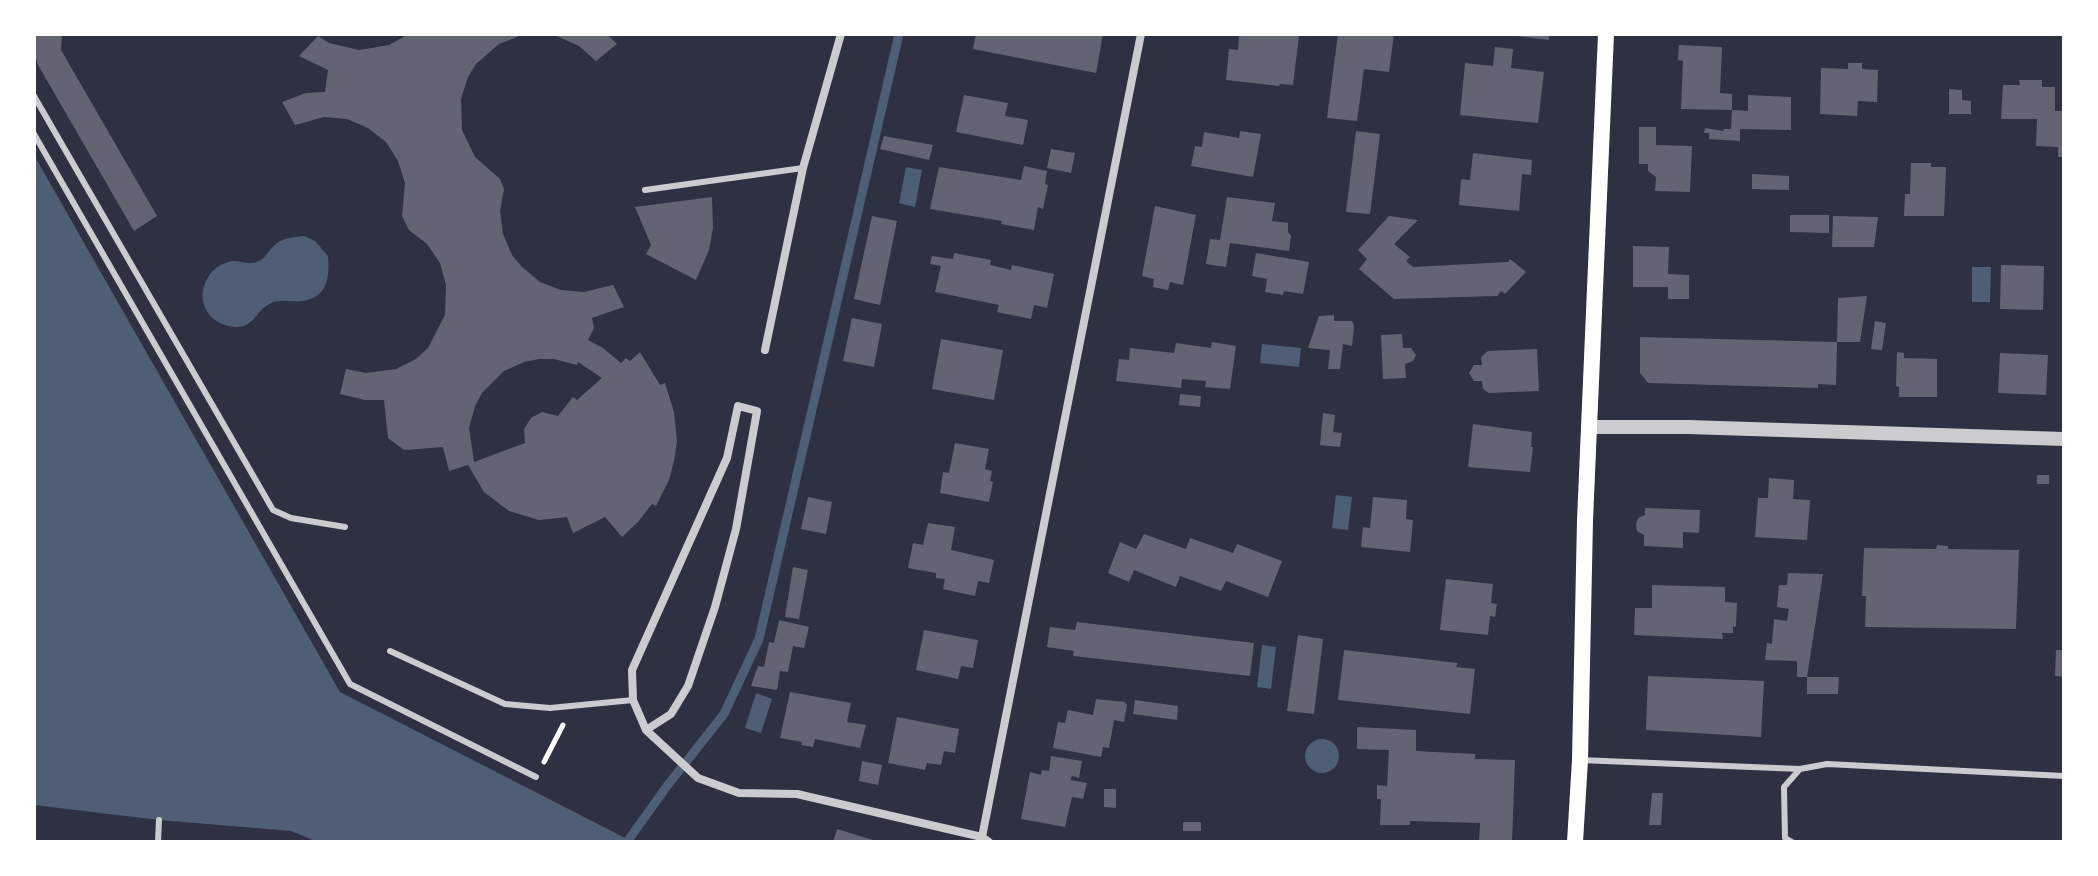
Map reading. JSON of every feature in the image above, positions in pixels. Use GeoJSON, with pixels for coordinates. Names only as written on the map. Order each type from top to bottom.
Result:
{"type":"FeatureCollection","features":[{"type":"Feature","properties":{"kind":"main road"},"geometry":{"type":"LineString","coordinates":[[1575,842],[1606,34]]}},
{"type":"Feature","properties":{"kind":"street"},"geometry":{"type":"LineString","coordinates":[[765,350],[803,168],[841,34]]}},
{"type":"Feature","properties":{"kind":"street"},"geometry":{"type":"LineString","coordinates":[[646,730],[671,714],[688,686],[715,607],[736,529],[757,411],[738,406],[727,458],[632,670],[633,700],[646,730],[698,778],[739,793],[797,794],[985,840],[1141,34]]}},
{"type":"Feature","properties":{"kind":"street"},"geometry":{"type":"LineString","coordinates":[[1591,427],[1688,427],[2064,439]]}},
{"type":"Feature","properties":{"kind":"lane"},"geometry":{"type":"LineString","coordinates":[[34,96],[273,510],[291,518],[345,527]]}},
{"type":"Feature","properties":{"kind":"lane"},"geometry":{"type":"LineString","coordinates":[[34,134],[350,684],[536,777]]}},
{"type":"Feature","properties":{"kind":"lane"},"geometry":{"type":"LineString","coordinates":[[645,190],[803,168]]}},
{"type":"Feature","properties":{"kind":"lane"},"geometry":{"type":"LineString","coordinates":[[390,651],[505,704],[550,708],[633,700]]}},
{"type":"Feature","properties":{"kind":"lane"},"geometry":{"type":"LineString","coordinates":[[1580,760],[1800,769],[1827,764],[2064,776]]}},
{"type":"Feature","properties":{"kind":"lane"},"geometry":{"type":"LineString","coordinates":[[1792,842],[1785,838],[1784,787],[1800,769]]}},
{"type":"Feature","properties":{"kind":"lane"},"geometry":{"type":"LineString","coordinates":[[158,842],[159,820]]}},
{"type":"Feature","properties":{"kind":"path"},"geometry":{"type":"LineString","coordinates":[[536,777],[573,706]]}},
{"type":"Feature","properties":{"kind":"water"},"geometry":{"type":"Polygon","coordinates":[[[34,155],[340,692],[633,842],[318,842],[291,831],[34,805],[34,155]]]}},
{"type":"Feature","properties":{"kind":"water"},"geometry":{"type":"Polygon","coordinates":[[[906,167],[922,170],[915,207],[899,203],[906,167]]]}},
{"type":"Feature","properties":{"kind":"water"},"geometry":{"type":"Polygon","coordinates":[[[304,236],[315,241],[328,256],[325,286],[316,296],[301,301],[271,303],[242,326],[225,325],[207,312],[203,293],[205,283],[218,267],[231,261],[257,262],[280,241],[304,236]]]}},
{"type":"Feature","properties":{"kind":"water"},"geometry":{"type":"Polygon","coordinates":[[[1972,267],[1991,267],[1990,302],[1972,302],[1972,267]]]}},
{"type":"Feature","properties":{"kind":"water"},"geometry":{"type":"Polygon","coordinates":[[[1262,344],[1301,348],[1299,367],[1260,363],[1262,344]]]}},
{"type":"Feature","properties":{"kind":"water"},"geometry":{"type":"Polygon","coordinates":[[[1336,495],[1352,497],[1348,530],[1332,528],[1336,495]]]}},
{"type":"Feature","properties":{"kind":"water"},"geometry":{"type":"Polygon","coordinates":[[[1262,645],[1276,647],[1271,689],[1257,687],[1262,645]]]}},
{"type":"Feature","properties":{"kind":"water"},"geometry":{"type":"Polygon","coordinates":[[[756,693],[772,699],[761,733],[745,728],[756,693]]]}},
{"type":"Feature","properties":{"kind":"water"},"geometry":{"type":"Polygon","coordinates":[[[1322,739],[1334,744],[1339,756],[1334,768],[1322,773],[1310,768],[1305,756],[1310,744],[1322,739]]]}},
{"type":"Feature","properties":{"kind":"building"},"geometry":{"type":"Polygon","coordinates":[[[34,34],[62,34],[61,50],[157,216],[134,231],[38,65],[34,34]]]}},
{"type":"Feature","properties":{"kind":"building"},"geometry":{"type":"Polygon","coordinates":[[[409,34],[525,34],[499,44],[476,64],[461,99],[462,130],[475,157],[500,179],[504,189],[500,211],[503,234],[512,255],[540,282],[561,290],[584,292],[613,285],[624,307],[592,318],[594,328],[588,340],[621,363],[626,358],[630,361],[640,352],[660,385],[665,383],[674,412],[677,441],[669,480],[656,506],[652,504],[622,537],[605,517],[573,533],[567,517],[539,520],[509,511],[484,492],[468,465],[449,471],[443,447],[404,450],[388,438],[384,400],[365,400],[340,394],[346,369],[366,373],[396,369],[416,359],[428,348],[445,315],[446,285],[440,263],[427,244],[409,230],[402,216],[405,183],[398,161],[386,142],[368,128],[347,119],[324,117],[295,125],[282,102],[306,93],[325,92],[328,70],[299,56],[318,36],[329,43],[359,50],[389,45],[409,34]],[[554,359],[524,362],[504,371],[482,393],[469,428],[474,462],[525,443],[524,429],[531,418],[542,412],[558,416],[573,397],[577,400],[602,378],[578,362],[577,365],[554,359]]]}},
{"type":"Feature","properties":{"kind":"building"},"geometry":{"type":"Polygon","coordinates":[[[552,34],[607,34],[617,44],[596,61],[579,46],[552,34]]]}},
{"type":"Feature","properties":{"kind":"building"},"geometry":{"type":"Polygon","coordinates":[[[976,34],[1103,34],[1096,73],[973,49],[976,34]]]}},
{"type":"Feature","properties":{"kind":"building"},"geometry":{"type":"Polygon","coordinates":[[[1239,34],[1299,36],[1293,85],[1226,80],[1229,49],[1238,50],[1239,34]]]}},
{"type":"Feature","properties":{"kind":"building"},"geometry":{"type":"Polygon","coordinates":[[[1338,34],[1394,34],[1389,72],[1364,69],[1357,121],[1327,118],[1338,34]]]}},
{"type":"Feature","properties":{"kind":"building"},"geometry":{"type":"Polygon","coordinates":[[[1549,34],[1549,40],[1516,36],[1549,34]]]}},
{"type":"Feature","properties":{"kind":"building"},"geometry":{"type":"Polygon","coordinates":[[[1679,45],[1722,47],[1720,93],[1732,94],[1732,110],[1681,109],[1683,61],[1678,60],[1679,45]]]}},
{"type":"Feature","properties":{"kind":"building"},"geometry":{"type":"Polygon","coordinates":[[[1495,47],[1513,49],[1511,68],[1544,72],[1538,123],[1460,115],[1465,63],[1493,66],[1495,47]]]}},
{"type":"Feature","properties":{"kind":"building"},"geometry":{"type":"Polygon","coordinates":[[[1848,63],[1862,63],[1862,69],[1878,70],[1877,102],[1858,101],[1857,116],[1820,114],[1821,68],[1848,69],[1848,63]]]}},
{"type":"Feature","properties":{"kind":"building"},"geometry":{"type":"Polygon","coordinates":[[[2019,80],[2042,80],[2042,87],[2055,87],[2055,111],[2064,111],[2064,157],[2058,157],[2058,147],[2036,146],[2037,119],[2001,119],[2003,85],[2020,85],[2019,80]]]}},
{"type":"Feature","properties":{"kind":"building"},"geometry":{"type":"Polygon","coordinates":[[[1949,89],[1962,90],[1962,100],[1971,101],[1971,114],[1949,114],[1949,89]]]}},
{"type":"Feature","properties":{"kind":"building"},"geometry":{"type":"Polygon","coordinates":[[[964,95],[1008,103],[1005,116],[1028,120],[1023,145],[956,132],[964,95]]]}},
{"type":"Feature","properties":{"kind":"building"},"geometry":{"type":"Polygon","coordinates":[[[1748,95],[1791,97],[1791,130],[1740,129],[1740,141],[1709,139],[1709,133],[1704,133],[1705,128],[1731,129],[1732,110],[1748,111],[1748,95]]]}},
{"type":"Feature","properties":{"kind":"building"},"geometry":{"type":"Polygon","coordinates":[[[1639,127],[1656,127],[1656,145],[1692,146],[1690,192],[1655,191],[1656,177],[1648,171],[1648,164],[1639,164],[1639,127]]]}},
{"type":"Feature","properties":{"kind":"building"},"geometry":{"type":"Polygon","coordinates":[[[1240,131],[1261,134],[1253,177],[1191,166],[1195,146],[1202,147],[1204,132],[1239,138],[1240,131]]]}},
{"type":"Feature","properties":{"kind":"building"},"geometry":{"type":"Polygon","coordinates":[[[1356,131],[1380,134],[1370,214],[1346,212],[1356,131]]]}},
{"type":"Feature","properties":{"kind":"building"},"geometry":{"type":"Polygon","coordinates":[[[884,136],[933,145],[929,160],[880,149],[884,136]]]}},
{"type":"Feature","properties":{"kind":"building"},"geometry":{"type":"Polygon","coordinates":[[[1051,149],[1075,153],[1071,173],[1047,168],[1051,149]]]}},
{"type":"Feature","properties":{"kind":"building"},"geometry":{"type":"Polygon","coordinates":[[[1473,153],[1532,160],[1531,175],[1522,174],[1519,211],[1459,205],[1461,179],[1470,180],[1473,153]]]}},
{"type":"Feature","properties":{"kind":"building"},"geometry":{"type":"Polygon","coordinates":[[[1911,163],[1946,167],[1944,216],[1904,216],[1905,194],[1910,194],[1911,163]]]}},
{"type":"Feature","properties":{"kind":"building"},"geometry":{"type":"Polygon","coordinates":[[[1024,166],[1047,171],[1045,184],[1048,185],[1043,209],[1038,207],[1034,230],[1001,224],[1002,221],[930,209],[939,167],[1021,180],[1024,166]]]}},
{"type":"Feature","properties":{"kind":"building"},"geometry":{"type":"Polygon","coordinates":[[[1752,174],[1789,176],[1789,190],[1752,189],[1752,174]]]}},
{"type":"Feature","properties":{"kind":"building"},"geometry":{"type":"Polygon","coordinates":[[[712,197],[713,228],[709,250],[696,280],[646,254],[651,245],[635,207],[712,197]]]}},
{"type":"Feature","properties":{"kind":"building"},"geometry":{"type":"Polygon","coordinates":[[[1227,197],[1275,203],[1272,221],[1288,223],[1291,236],[1289,251],[1230,243],[1226,267],[1206,264],[1210,239],[1220,240],[1227,197]]]}},
{"type":"Feature","properties":{"kind":"building"},"geometry":{"type":"Polygon","coordinates":[[[1155,206],[1196,215],[1183,285],[1170,282],[1168,290],[1153,287],[1154,279],[1142,276],[1155,206]]]}},
{"type":"Feature","properties":{"kind":"building"},"geometry":{"type":"Polygon","coordinates":[[[1790,215],[1829,215],[1829,233],[1790,232],[1790,215]]]}},
{"type":"Feature","properties":{"kind":"building"},"geometry":{"type":"Polygon","coordinates":[[[872,216],[897,221],[880,305],[854,299],[872,216]]]}},
{"type":"Feature","properties":{"kind":"building"},"geometry":{"type":"Polygon","coordinates":[[[1389,216],[1418,220],[1394,244],[1410,257],[1406,261],[1413,267],[1508,262],[1510,259],[1526,272],[1505,294],[1501,291],[1497,296],[1394,299],[1359,269],[1367,259],[1358,250],[1389,216]]]}},
{"type":"Feature","properties":{"kind":"building"},"geometry":{"type":"Polygon","coordinates":[[[1833,216],[1878,217],[1874,247],[1832,247],[1833,216]]]}},
{"type":"Feature","properties":{"kind":"building"},"geometry":{"type":"Polygon","coordinates":[[[1633,246],[1669,247],[1668,274],[1689,275],[1689,299],[1668,299],[1668,287],[1633,287],[1633,246]]]}},
{"type":"Feature","properties":{"kind":"building"},"geometry":{"type":"Polygon","coordinates":[[[954,253],[991,260],[990,265],[1011,270],[1012,265],[1054,274],[1047,308],[1034,305],[1031,319],[997,312],[999,305],[935,292],[941,266],[930,264],[932,256],[953,259],[954,253]]]}},
{"type":"Feature","properties":{"kind":"building"},"geometry":{"type":"Polygon","coordinates":[[[1256,253],[1309,262],[1303,294],[1265,292],[1267,279],[1252,276],[1256,253]]]}},
{"type":"Feature","properties":{"kind":"building"},"geometry":{"type":"Polygon","coordinates":[[[2001,265],[2044,266],[2043,310],[2000,309],[2001,265]]]}},
{"type":"Feature","properties":{"kind":"building"},"geometry":{"type":"Polygon","coordinates":[[[1867,296],[1860,342],[1837,342],[1838,298],[1867,296]]]}},
{"type":"Feature","properties":{"kind":"building"},"geometry":{"type":"Polygon","coordinates":[[[1334,315],[1334,321],[1352,321],[1352,346],[1343,344],[1340,369],[1328,369],[1330,350],[1308,348],[1319,316],[1334,315]]]}},
{"type":"Feature","properties":{"kind":"building"},"geometry":{"type":"Polygon","coordinates":[[[852,318],[882,324],[874,367],[843,361],[852,318]]]}},
{"type":"Feature","properties":{"kind":"building"},"geometry":{"type":"Polygon","coordinates":[[[1875,321],[1886,323],[1882,350],[1871,349],[1875,321]]]}},
{"type":"Feature","properties":{"kind":"building"},"geometry":{"type":"Polygon","coordinates":[[[1402,334],[1403,348],[1411,348],[1416,355],[1413,361],[1405,364],[1406,378],[1383,379],[1381,335],[1402,334]]]}},
{"type":"Feature","properties":{"kind":"building"},"geometry":{"type":"Polygon","coordinates":[[[1640,337],[1837,342],[1836,385],[1818,384],[1818,388],[1648,383],[1640,373],[1640,337]]]}},
{"type":"Feature","properties":{"kind":"building"},"geometry":{"type":"Polygon","coordinates":[[[941,339],[1003,350],[994,400],[932,389],[941,339]]]}},
{"type":"Feature","properties":{"kind":"building"},"geometry":{"type":"Polygon","coordinates":[[[1212,342],[1236,346],[1230,389],[1205,387],[1206,381],[1182,379],[1181,388],[1116,381],[1119,359],[1129,360],[1130,348],[1174,353],[1176,343],[1211,348],[1212,342]]]}},
{"type":"Feature","properties":{"kind":"building"},"geometry":{"type":"Polygon","coordinates":[[[1537,349],[1539,391],[1489,393],[1483,389],[1482,381],[1474,381],[1469,373],[1474,365],[1482,365],[1481,357],[1488,351],[1537,349]]]}},
{"type":"Feature","properties":{"kind":"building"},"geometry":{"type":"Polygon","coordinates":[[[1897,352],[1904,353],[1904,358],[1937,359],[1937,397],[1899,397],[1899,387],[1896,386],[1897,352]]]}},
{"type":"Feature","properties":{"kind":"building"},"geometry":{"type":"Polygon","coordinates":[[[2000,353],[2048,355],[2046,395],[1998,393],[2000,353]]]}},
{"type":"Feature","properties":{"kind":"building"},"geometry":{"type":"Polygon","coordinates":[[[1180,394],[1201,396],[1200,407],[1179,405],[1180,394]]]}},
{"type":"Feature","properties":{"kind":"building"},"geometry":{"type":"Polygon","coordinates":[[[1323,413],[1335,415],[1333,432],[1342,433],[1340,447],[1320,445],[1323,413]]]}},
{"type":"Feature","properties":{"kind":"building"},"geometry":{"type":"Polygon","coordinates":[[[1473,424],[1532,432],[1530,472],[1468,467],[1473,424]]]}},
{"type":"Feature","properties":{"kind":"building"},"geometry":{"type":"Polygon","coordinates":[[[955,443],[989,449],[985,469],[992,471],[990,481],[993,482],[989,502],[940,493],[943,472],[949,473],[955,443]]]}},
{"type":"Feature","properties":{"kind":"building"},"geometry":{"type":"Polygon","coordinates":[[[2037,475],[2049,475],[2049,484],[2037,484],[2037,475]]]}},
{"type":"Feature","properties":{"kind":"building"},"geometry":{"type":"Polygon","coordinates":[[[1769,478],[1794,480],[1793,499],[1810,500],[1807,540],[1755,537],[1758,498],[1768,498],[1769,478]]]}},
{"type":"Feature","properties":{"kind":"building"},"geometry":{"type":"Polygon","coordinates":[[[808,497],[832,502],[826,534],[801,529],[808,497]]]}},
{"type":"Feature","properties":{"kind":"building"},"geometry":{"type":"Polygon","coordinates":[[[1373,497],[1407,500],[1406,519],[1413,520],[1410,552],[1361,547],[1363,527],[1370,528],[1373,497]]]}},
{"type":"Feature","properties":{"kind":"building"},"geometry":{"type":"Polygon","coordinates":[[[1645,508],[1700,510],[1699,533],[1683,532],[1683,548],[1644,546],[1644,535],[1637,531],[1636,525],[1638,518],[1645,515],[1645,508]]]}},
{"type":"Feature","properties":{"kind":"building"},"geometry":{"type":"Polygon","coordinates":[[[928,523],[955,527],[951,550],[994,560],[989,583],[978,581],[975,596],[943,589],[945,579],[936,578],[936,573],[908,568],[913,543],[923,545],[928,523]]]}},
{"type":"Feature","properties":{"kind":"building"},"geometry":{"type":"Polygon","coordinates":[[[1144,534],[1186,549],[1190,538],[1233,553],[1237,544],[1282,561],[1268,597],[1226,581],[1221,591],[1180,576],[1176,587],[1134,570],[1129,582],[1108,573],[1120,542],[1136,549],[1144,534]]]}},
{"type":"Feature","properties":{"kind":"building"},"geometry":{"type":"Polygon","coordinates":[[[1937,545],[1948,546],[1948,549],[2019,550],[2016,629],[1865,627],[1866,596],[1862,596],[1864,548],[1936,549],[1937,545]]]}},
{"type":"Feature","properties":{"kind":"building"},"geometry":{"type":"Polygon","coordinates":[[[793,567],[808,570],[799,619],[785,617],[793,567]]]}},
{"type":"Feature","properties":{"kind":"building"},"geometry":{"type":"Polygon","coordinates":[[[1788,573],[1823,574],[1807,677],[1797,677],[1797,661],[1765,660],[1767,643],[1772,644],[1774,619],[1787,621],[1789,609],[1777,607],[1779,585],[1787,585],[1788,573]]]}},
{"type":"Feature","properties":{"kind":"building"},"geometry":{"type":"Polygon","coordinates":[[[1446,579],[1493,584],[1491,603],[1497,604],[1495,617],[1490,616],[1488,635],[1440,630],[1446,579]]]}},
{"type":"Feature","properties":{"kind":"building"},"geometry":{"type":"Polygon","coordinates":[[[1652,585],[1725,587],[1725,602],[1737,603],[1733,633],[1722,633],[1723,639],[1634,635],[1635,608],[1652,608],[1652,585]]]}},
{"type":"Feature","properties":{"kind":"building"},"geometry":{"type":"Polygon","coordinates":[[[779,620],[809,627],[804,648],[793,646],[788,672],[780,671],[777,690],[751,686],[758,666],[764,667],[769,642],[774,643],[779,620]]]}},
{"type":"Feature","properties":{"kind":"building"},"geometry":{"type":"Polygon","coordinates":[[[1077,622],[1254,643],[1250,676],[1073,656],[1074,651],[1047,647],[1050,627],[1075,630],[1077,622]]]}},
{"type":"Feature","properties":{"kind":"building"},"geometry":{"type":"Polygon","coordinates":[[[924,630],[978,640],[973,668],[961,666],[958,679],[916,670],[924,630]]]}},
{"type":"Feature","properties":{"kind":"building"},"geometry":{"type":"Polygon","coordinates":[[[1298,635],[1323,639],[1314,714],[1287,711],[1298,635]]]}},
{"type":"Feature","properties":{"kind":"building"},"geometry":{"type":"Polygon","coordinates":[[[1344,650],[1458,663],[1456,667],[1475,669],[1470,714],[1338,700],[1344,650]]]}},
{"type":"Feature","properties":{"kind":"building"},"geometry":{"type":"Polygon","coordinates":[[[2056,650],[2064,650],[2064,677],[2055,676],[2056,650]]]}},
{"type":"Feature","properties":{"kind":"building"},"geometry":{"type":"Polygon","coordinates":[[[1648,676],[1764,681],[1761,737],[1646,730],[1648,676]]]}},
{"type":"Feature","properties":{"kind":"building"},"geometry":{"type":"Polygon","coordinates":[[[1807,677],[1839,677],[1838,694],[1807,694],[1807,677]]]}},
{"type":"Feature","properties":{"kind":"building"},"geometry":{"type":"Polygon","coordinates":[[[790,692],[851,703],[847,722],[866,725],[860,748],[815,739],[813,747],[780,738],[790,692]]]}},
{"type":"Feature","properties":{"kind":"building"},"geometry":{"type":"Polygon","coordinates":[[[1096,699],[1125,702],[1127,705],[1124,722],[1114,720],[1109,748],[1103,747],[1101,757],[1053,748],[1058,722],[1065,723],[1068,710],[1093,715],[1096,699]]]}},
{"type":"Feature","properties":{"kind":"building"},"geometry":{"type":"Polygon","coordinates":[[[1135,700],[1178,706],[1177,720],[1133,714],[1135,700]]]}},
{"type":"Feature","properties":{"kind":"building"},"geometry":{"type":"Polygon","coordinates":[[[897,717],[959,729],[955,753],[944,751],[941,765],[927,763],[925,770],[888,763],[897,717]]]}},
{"type":"Feature","properties":{"kind":"building"},"geometry":{"type":"Polygon","coordinates":[[[1357,727],[1416,730],[1416,751],[1475,754],[1475,759],[1515,760],[1512,842],[1479,842],[1480,823],[1410,821],[1410,825],[1380,825],[1381,799],[1377,799],[1377,785],[1387,786],[1389,750],[1357,749],[1357,727]]]}},
{"type":"Feature","properties":{"kind":"building"},"geometry":{"type":"Polygon","coordinates":[[[1051,756],[1082,761],[1079,778],[1072,776],[1070,780],[1087,783],[1083,799],[1072,797],[1065,827],[1021,819],[1030,772],[1041,775],[1042,770],[1049,771],[1051,756]]]}},
{"type":"Feature","properties":{"kind":"building"},"geometry":{"type":"Polygon","coordinates":[[[862,761],[882,765],[878,785],[859,781],[862,761]]]}},
{"type":"Feature","properties":{"kind":"building"},"geometry":{"type":"Polygon","coordinates":[[[1104,789],[1116,789],[1116,808],[1104,807],[1104,789]]]}},
{"type":"Feature","properties":{"kind":"building"},"geometry":{"type":"Polygon","coordinates":[[[1652,793],[1663,793],[1661,825],[1649,825],[1652,793]]]}},
{"type":"Feature","properties":{"kind":"building"},"geometry":{"type":"Polygon","coordinates":[[[1183,822],[1201,822],[1201,831],[1183,831],[1183,822]]]}},
{"type":"Feature","properties":{"kind":"building"},"geometry":{"type":"Polygon","coordinates":[[[837,829],[876,841],[876,842],[833,842],[837,829]]]}},
{"type":"Feature","properties":{"kind":"waterway"},"geometry":{"type":"LineString","coordinates":[[627,842],[724,714],[759,639],[899,34]]}}]}
